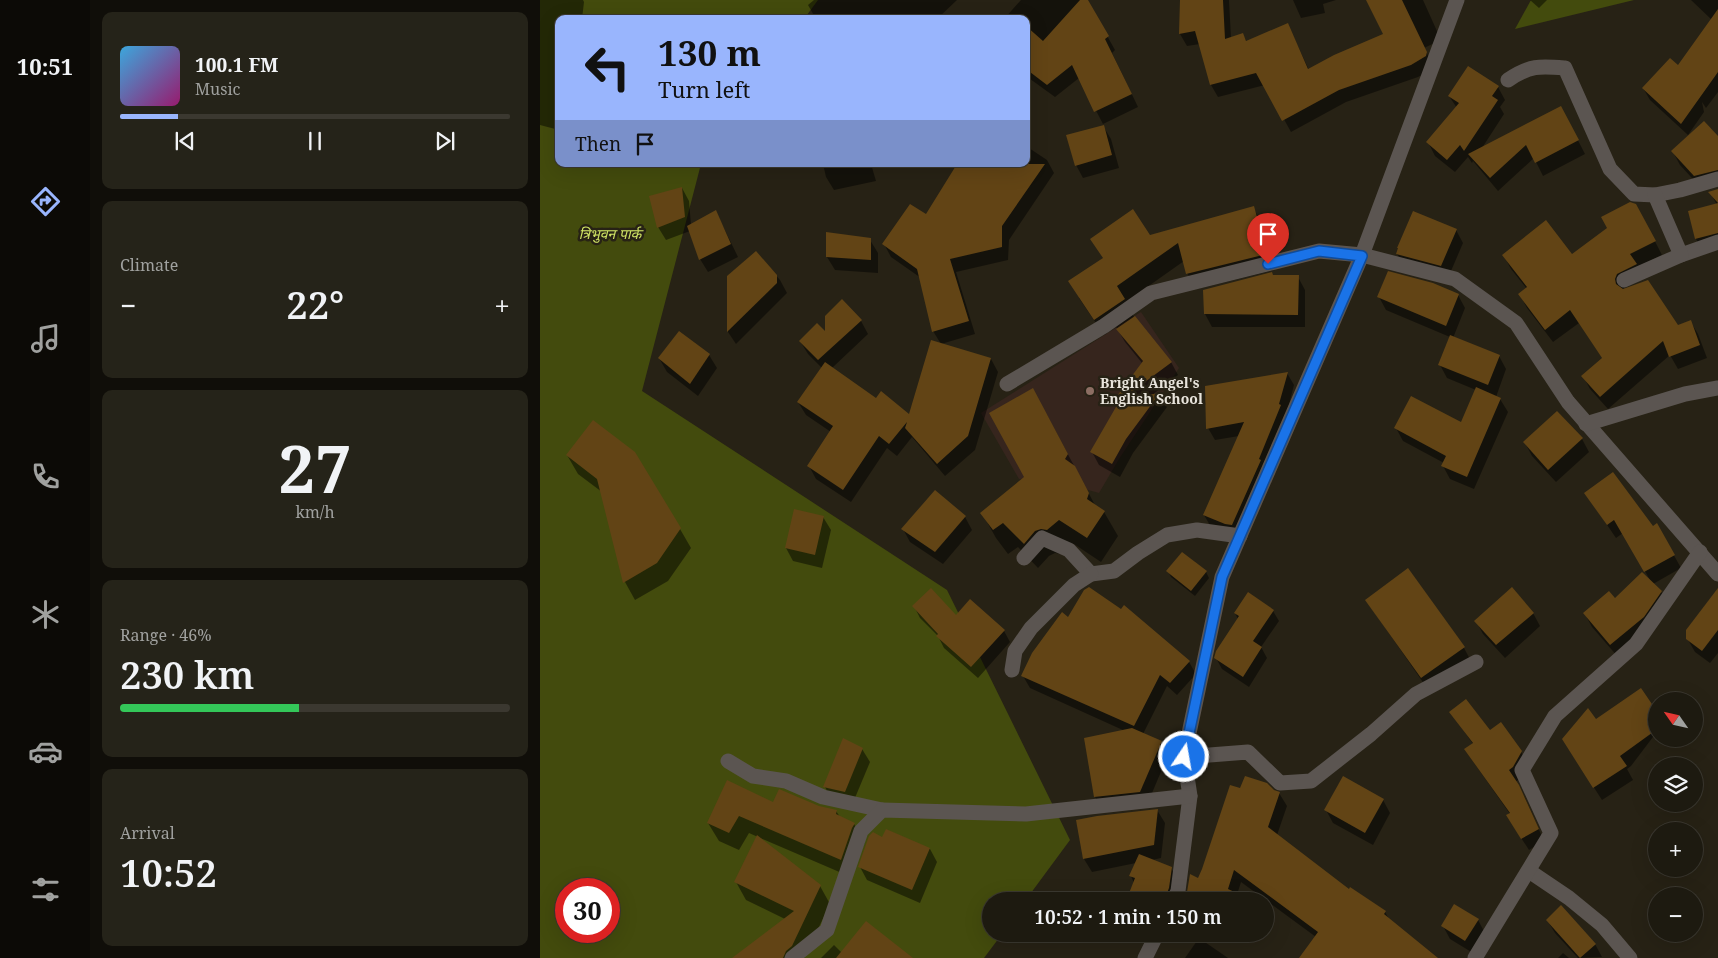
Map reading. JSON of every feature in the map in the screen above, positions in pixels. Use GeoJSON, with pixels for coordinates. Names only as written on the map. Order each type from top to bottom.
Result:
{"type":"FeatureCollection","features":[{"type":"Feature","properties":{"kind":"street"},"geometry":{"type":"LineString","coordinates":[[1178,892],[1190,796],[1184,757],[1222,577],[1362,256],[1457,0]]}},
{"type":"Feature","properties":{"kind":"street"},"geometry":{"type":"LineString","coordinates":[[1508,80],[1523,70],[1542,66],[1565,68],[1610,168],[1634,194],[1655,195],[1718,179]]}},
{"type":"Feature","properties":{"kind":"street"},"geometry":{"type":"LineString","coordinates":[[1655,195],[1681,255]]}},
{"type":"Feature","properties":{"kind":"street"},"geometry":{"type":"LineString","coordinates":[[1624,280],[1681,255],[1718,242]]}},
{"type":"Feature","properties":{"kind":"street"},"geometry":{"type":"LineString","coordinates":[[1006,384],[1104,326],[1151,293],[1319,251],[1362,256],[1455,279],[1516,322],[1568,402],[1718,574]]}},
{"type":"Feature","properties":{"kind":"street"},"geometry":{"type":"LineString","coordinates":[[1586,424],[1685,394],[1718,388]]}},
{"type":"Feature","properties":{"kind":"street"},"geometry":{"type":"LineString","coordinates":[[1012,670],[1015,651],[1031,628],[1074,585],[1091,574],[1114,571],[1167,535],[1197,530],[1240,536]]}},
{"type":"Feature","properties":{"kind":"street"},"geometry":{"type":"LineString","coordinates":[[1024,558],[1042,538],[1068,550],[1091,574]]}},
{"type":"Feature","properties":{"kind":"street"},"geometry":{"type":"LineString","coordinates":[[1475,958],[1551,833],[1522,770],[1555,716],[1636,644],[1700,552]]}},
{"type":"Feature","properties":{"kind":"street"},"geometry":{"type":"LineString","coordinates":[[1184,757],[1248,752],[1280,783],[1311,781],[1371,734],[1416,694],[1476,662]]}},
{"type":"Feature","properties":{"kind":"street"},"geometry":{"type":"LineString","coordinates":[[728,761],[753,776],[786,781],[823,796],[882,810],[1026,814],[1190,796]]}},
{"type":"Feature","properties":{"kind":"street"},"geometry":{"type":"LineString","coordinates":[[792,958],[827,930],[861,832],[882,810]]}},
{"type":"Feature","properties":{"kind":"street"},"geometry":{"type":"LineString","coordinates":[[1529,871],[1569,898],[1602,925],[1630,958]]}},
{"type":"Feature","properties":{"kind":"street"},"geometry":{"type":"LineString","coordinates":[[1145,958],[1153,942]]}},
{"type":"Feature","properties":{"kind":"shaded area","name":"Bright Angel's English School"},"geometry":{"type":"Polygon","coordinates":[[[1141,312],[1179,368],[1099,493],[1045,478],[1019,479],[981,413],[1141,312]]]}},
{"type":"Feature","properties":{"kind":"green space","name":"त्रिभुवन पार्क"},"geometry":{"type":"Polygon","coordinates":[[[540,0],[818,0],[807,15],[555,15],[555,167],[700,167],[642,391],[947,590],[1070,840],[1032,892],[982,892],[982,942],[996,942],[984,958],[540,958],[540,0]]]}},
{"type":"Feature","properties":{"kind":"green space"},"geometry":{"type":"Polygon","coordinates":[[[1531,0],[1634,0],[1515,29],[1531,0]]]}},
{"type":"Feature","properties":{"kind":"building"},"geometry":{"type":"Polygon","coordinates":[[[1080,0],[1088,0],[1109,36],[1105,39],[1132,94],[1094,112],[1072,65],[1047,85],[1030,72],[1030,30],[1043,41],[1080,0]]]}},
{"type":"Feature","properties":{"kind":"building"},"geometry":{"type":"Polygon","coordinates":[[[1180,0],[1223,0],[1225,39],[1243,33],[1246,41],[1288,23],[1308,69],[1334,55],[1383,34],[1366,0],[1402,0],[1427,52],[1426,56],[1411,65],[1339,90],[1282,121],[1256,73],[1210,85],[1195,31],[1179,34],[1180,0]]]}},
{"type":"Feature","properties":{"kind":"building"},"geometry":{"type":"Polygon","coordinates":[[[1718,9],[1718,72],[1681,124],[1642,88],[1670,58],[1678,65],[1718,9]]]}},
{"type":"Feature","properties":{"kind":"building"},"geometry":{"type":"Polygon","coordinates":[[[1468,66],[1499,86],[1492,96],[1498,100],[1464,151],[1460,145],[1447,160],[1426,142],[1459,103],[1448,96],[1468,66]]]}},
{"type":"Feature","properties":{"kind":"building"},"geometry":{"type":"Polygon","coordinates":[[[1561,106],[1579,140],[1535,163],[1526,145],[1490,178],[1468,154],[1561,106]]]}},
{"type":"Feature","properties":{"kind":"building"},"geometry":{"type":"Polygon","coordinates":[[[1704,121],[1718,136],[1718,170],[1694,176],[1671,151],[1704,121]]]}},
{"type":"Feature","properties":{"kind":"building"},"geometry":{"type":"Polygon","coordinates":[[[1104,125],[1112,155],[1075,166],[1066,135],[1104,125]]]}},
{"type":"Feature","properties":{"kind":"building"},"geometry":{"type":"Polygon","coordinates":[[[1030,164],[1045,164],[1002,226],[1002,247],[950,259],[969,321],[932,332],[917,269],[882,244],[910,204],[926,214],[955,167],[1030,167],[1030,164]]]}},
{"type":"Feature","properties":{"kind":"building"},"geometry":{"type":"Polygon","coordinates":[[[682,187],[685,217],[657,228],[649,196],[682,187]]]}},
{"type":"Feature","properties":{"kind":"building"},"geometry":{"type":"Polygon","coordinates":[[[1718,189],[1718,203],[1708,192],[1718,189]]]}},
{"type":"Feature","properties":{"kind":"building"},"geometry":{"type":"Polygon","coordinates":[[[1630,202],[1636,204],[1656,241],[1630,254],[1637,264],[1617,274],[1616,284],[1623,289],[1648,280],[1678,325],[1691,320],[1700,345],[1669,357],[1663,341],[1600,397],[1581,376],[1602,358],[1570,310],[1545,330],[1518,294],[1527,287],[1502,255],[1546,220],[1572,254],[1607,228],[1601,217],[1630,202]]]}},
{"type":"Feature","properties":{"kind":"building"},"geometry":{"type":"Polygon","coordinates":[[[1718,203],[1718,233],[1695,239],[1688,211],[1718,203]]]}},
{"type":"Feature","properties":{"kind":"building"},"geometry":{"type":"Polygon","coordinates":[[[1254,206],[1267,254],[1186,274],[1178,243],[1117,286],[1125,299],[1094,320],[1068,281],[1103,258],[1090,239],[1133,209],[1150,235],[1254,206]]]}},
{"type":"Feature","properties":{"kind":"building"},"geometry":{"type":"Polygon","coordinates":[[[716,210],[731,244],[699,260],[687,226],[716,210]]]}},
{"type":"Feature","properties":{"kind":"building"},"geometry":{"type":"Polygon","coordinates":[[[1413,211],[1457,229],[1441,266],[1396,254],[1413,211]]]}},
{"type":"Feature","properties":{"kind":"building"},"geometry":{"type":"Polygon","coordinates":[[[826,232],[871,238],[871,260],[826,257],[826,232]]]}},
{"type":"Feature","properties":{"kind":"building"},"geometry":{"type":"Polygon","coordinates":[[[756,251],[777,275],[777,283],[727,332],[727,276],[756,251]]]}},
{"type":"Feature","properties":{"kind":"building"},"geometry":{"type":"Polygon","coordinates":[[[1388,271],[1433,283],[1459,294],[1446,326],[1377,297],[1388,271]]]}},
{"type":"Feature","properties":{"kind":"building"},"geometry":{"type":"Polygon","coordinates":[[[1272,272],[1273,275],[1299,275],[1298,315],[1204,314],[1203,290],[1272,272]]]}},
{"type":"Feature","properties":{"kind":"building"},"geometry":{"type":"Polygon","coordinates":[[[842,299],[862,320],[818,360],[799,341],[817,323],[825,331],[825,316],[842,299]]]}},
{"type":"Feature","properties":{"kind":"building"},"geometry":{"type":"Polygon","coordinates":[[[1135,316],[1172,362],[1122,399],[1160,393],[1126,439],[1112,464],[1090,452],[1120,400],[1117,396],[1143,361],[1116,329],[1135,316]]]}},
{"type":"Feature","properties":{"kind":"building"},"geometry":{"type":"Polygon","coordinates":[[[679,331],[710,354],[690,384],[658,358],[679,331]]]}},
{"type":"Feature","properties":{"kind":"building"},"geometry":{"type":"Polygon","coordinates":[[[1450,335],[1500,355],[1488,385],[1438,365],[1450,335]]]}},
{"type":"Feature","properties":{"kind":"building"},"geometry":{"type":"Polygon","coordinates":[[[931,340],[991,358],[968,436],[937,464],[905,428],[907,422],[889,444],[879,436],[843,490],[807,466],[833,426],[797,402],[825,362],[876,398],[881,391],[909,414],[931,340]]]}},
{"type":"Feature","properties":{"kind":"building"},"geometry":{"type":"Polygon","coordinates":[[[1288,372],[1279,404],[1281,405],[1259,459],[1261,460],[1232,525],[1203,515],[1244,422],[1206,429],[1205,386],[1288,372]]]}},
{"type":"Feature","properties":{"kind":"building"},"geometry":{"type":"Polygon","coordinates":[[[1476,387],[1501,398],[1467,477],[1441,466],[1446,456],[1394,428],[1411,396],[1461,422],[1476,387]]]}},
{"type":"Feature","properties":{"kind":"building"},"geometry":{"type":"Polygon","coordinates":[[[1033,388],[1068,454],[1065,459],[1075,466],[1089,493],[1087,499],[1105,511],[1087,538],[1059,520],[1047,530],[1035,531],[1024,544],[1003,523],[993,530],[980,513],[1024,477],[989,413],[1033,388]]]}},
{"type":"Feature","properties":{"kind":"building"},"geometry":{"type":"Polygon","coordinates":[[[1557,411],[1583,438],[1548,470],[1523,442],[1557,411]]]}},
{"type":"Feature","properties":{"kind":"building"},"geometry":{"type":"Polygon","coordinates":[[[593,420],[635,452],[681,528],[657,563],[623,583],[597,479],[566,455],[593,420]]]}},
{"type":"Feature","properties":{"kind":"building"},"geometry":{"type":"Polygon","coordinates":[[[1613,472],[1653,526],[1657,523],[1675,555],[1644,572],[1614,520],[1607,525],[1584,493],[1613,472]]]}},
{"type":"Feature","properties":{"kind":"building"},"geometry":{"type":"Polygon","coordinates":[[[935,490],[966,516],[935,552],[901,529],[935,490]]]}},
{"type":"Feature","properties":{"kind":"building"},"geometry":{"type":"Polygon","coordinates":[[[794,509],[824,516],[815,555],[785,548],[794,509]]]}},
{"type":"Feature","properties":{"kind":"building"},"geometry":{"type":"Polygon","coordinates":[[[1182,552],[1207,571],[1191,591],[1166,571],[1182,552]]]}},
{"type":"Feature","properties":{"kind":"building"},"geometry":{"type":"Polygon","coordinates":[[[1408,568],[1465,647],[1421,678],[1365,600],[1408,568]]]}},
{"type":"Feature","properties":{"kind":"building"},"geometry":{"type":"Polygon","coordinates":[[[1642,572],[1662,591],[1644,617],[1610,645],[1583,613],[1609,591],[1615,598],[1642,572]]]}},
{"type":"Feature","properties":{"kind":"building"},"geometry":{"type":"Polygon","coordinates":[[[1089,587],[1121,609],[1124,605],[1190,661],[1170,683],[1160,675],[1134,726],[1021,676],[1032,653],[1062,612],[1068,617],[1084,590],[1089,587]]]}},
{"type":"Feature","properties":{"kind":"building"},"geometry":{"type":"Polygon","coordinates":[[[1512,587],[1534,613],[1496,645],[1474,621],[1512,587]]]}},
{"type":"Feature","properties":{"kind":"building"},"geometry":{"type":"Polygon","coordinates":[[[931,588],[956,615],[970,599],[1005,630],[971,667],[936,636],[938,634],[912,606],[931,588]]]}},
{"type":"Feature","properties":{"kind":"building"},"geometry":{"type":"Polygon","coordinates":[[[1718,588],[1718,630],[1702,651],[1686,639],[1686,630],[1718,588]]]}},
{"type":"Feature","properties":{"kind":"building"},"geometry":{"type":"Polygon","coordinates":[[[1248,592],[1274,610],[1253,641],[1262,647],[1243,677],[1214,658],[1216,651],[1239,616],[1234,613],[1248,592]]]}},
{"type":"Feature","properties":{"kind":"building"},"geometry":{"type":"Polygon","coordinates":[[[1641,688],[1648,698],[1648,736],[1620,756],[1627,766],[1593,788],[1562,739],[1588,708],[1596,719],[1641,688]]]}},
{"type":"Feature","properties":{"kind":"building"},"geometry":{"type":"Polygon","coordinates":[[[1466,699],[1490,730],[1501,722],[1522,751],[1513,767],[1509,770],[1519,785],[1539,829],[1521,839],[1506,815],[1510,813],[1464,749],[1473,743],[1449,712],[1466,699]]]}},
{"type":"Feature","properties":{"kind":"building"},"geometry":{"type":"Polygon","coordinates":[[[1132,728],[1162,741],[1140,792],[1094,797],[1084,738],[1132,728]]]}},
{"type":"Feature","properties":{"kind":"building"},"geometry":{"type":"Polygon","coordinates":[[[843,738],[863,748],[845,792],[823,787],[843,738]]]}},
{"type":"Feature","properties":{"kind":"building"},"geometry":{"type":"Polygon","coordinates":[[[1245,776],[1267,783],[1274,790],[1280,792],[1268,827],[1349,889],[1350,887],[1386,911],[1384,914],[1438,958],[1299,958],[1318,932],[1274,900],[1274,892],[1264,892],[1234,870],[1228,889],[1234,892],[1187,892],[1190,874],[1198,878],[1202,869],[1230,785],[1240,788],[1245,776]]]}},
{"type":"Feature","properties":{"kind":"building"},"geometry":{"type":"Polygon","coordinates":[[[1343,776],[1384,799],[1365,833],[1324,810],[1343,776]]]}},
{"type":"Feature","properties":{"kind":"building"},"geometry":{"type":"Polygon","coordinates":[[[727,780],[773,802],[779,789],[819,806],[837,810],[836,814],[855,823],[841,860],[739,816],[729,833],[707,823],[727,780]]]}},
{"type":"Feature","properties":{"kind":"building"},"geometry":{"type":"Polygon","coordinates":[[[1158,809],[1154,845],[1083,859],[1076,820],[1158,809]]]}},
{"type":"Feature","properties":{"kind":"building"},"geometry":{"type":"Polygon","coordinates":[[[886,829],[930,848],[912,890],[858,867],[869,836],[873,832],[882,837],[886,829]]]}},
{"type":"Feature","properties":{"kind":"building"},"geometry":{"type":"Polygon","coordinates":[[[757,835],[821,885],[792,946],[786,951],[783,958],[732,958],[794,911],[734,882],[757,835]]]}},
{"type":"Feature","properties":{"kind":"building"},"geometry":{"type":"Polygon","coordinates":[[[1139,854],[1172,867],[1167,892],[1130,892],[1135,878],[1129,876],[1139,854]]]}},
{"type":"Feature","properties":{"kind":"building"},"geometry":{"type":"Polygon","coordinates":[[[1454,904],[1479,919],[1465,941],[1441,926],[1454,904]]]}},
{"type":"Feature","properties":{"kind":"building"},"geometry":{"type":"Polygon","coordinates":[[[1561,905],[1596,944],[1580,958],[1546,920],[1561,905]]]}},
{"type":"Feature","properties":{"kind":"building"},"geometry":{"type":"Polygon","coordinates":[[[866,921],[913,958],[836,958],[866,921]]]}},
{"type":"Feature","properties":{"kind":"place","name":"Bright Angel's English School"},"geometry":{"type":"Point","coordinates":[1090,391]}},
{"type":"Feature","properties":{"kind":"route"},"geometry":{"type":"LineString","coordinates":[[1184,757],[1222,577],[1362,256],[1319,251],[1268,264]]}}]}
